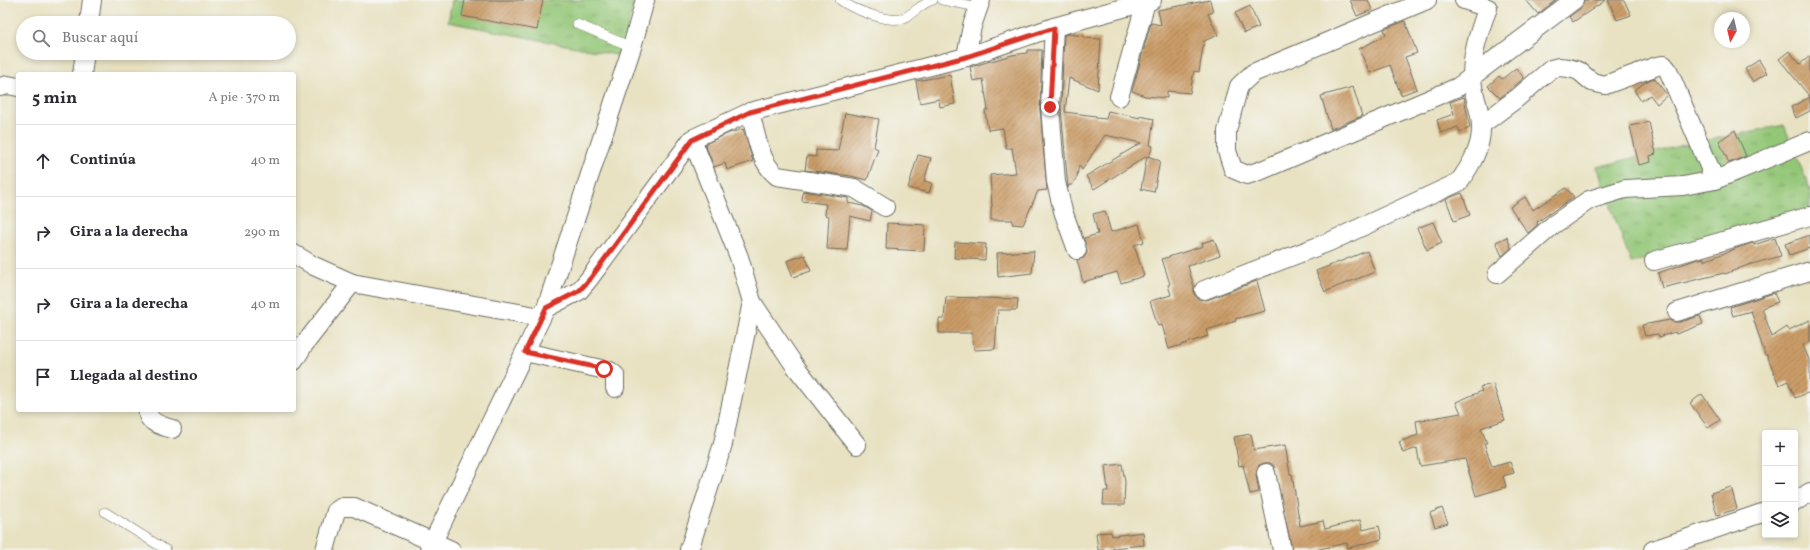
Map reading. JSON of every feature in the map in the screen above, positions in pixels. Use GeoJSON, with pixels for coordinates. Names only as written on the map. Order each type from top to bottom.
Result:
{"type":"FeatureCollection","features":[{"type":"Feature","properties":{"kind":"street"},"geometry":{"type":"LineString","coordinates":[[90,16],[92,0]]}},
{"type":"Feature","properties":{"kind":"street"},"geometry":{"type":"LineString","coordinates":[[430,546],[544,313],[632,47],[645,0]]}},
{"type":"Feature","properties":{"kind":"street"},"geometry":{"type":"LineString","coordinates":[[1427,0],[1253,73],[1239,86],[1227,131],[1227,151],[1233,169],[1246,175],[1262,170],[1458,87],[1574,0]]}},
{"type":"Feature","properties":{"kind":"street"},"geometry":{"type":"LineString","coordinates":[[1204,290],[1329,242],[1459,182],[1472,163],[1479,145],[1481,125],[1472,77],[1478,32],[1492,4],[1464,0]]}},
{"type":"Feature","properties":{"kind":"street"},"geometry":{"type":"LineString","coordinates":[[296,255],[314,266],[352,283],[544,313],[579,291],[590,279],[692,140],[750,112],[966,57],[1054,28],[1149,1]]}},
{"type":"Feature","properties":{"kind":"street"},"geometry":{"type":"LineString","coordinates":[[1119,97],[1149,1]]}},
{"type":"Feature","properties":{"kind":"street"},"geometry":{"type":"LineString","coordinates":[[966,57],[979,4]]}},
{"type":"Feature","properties":{"kind":"street"},"geometry":{"type":"LineString","coordinates":[[1054,28],[1050,107],[1056,182],[1063,211],[1077,250]]}},
{"type":"Feature","properties":{"kind":"street"},"geometry":{"type":"LineString","coordinates":[[82,72],[84,60]]}},
{"type":"Feature","properties":{"kind":"street"},"geometry":{"type":"LineString","coordinates":[[1481,125],[1516,99],[1550,69],[1559,66],[1579,71],[1592,82],[1605,85],[1657,66],[1664,65],[1668,70],[1715,180]]}},
{"type":"Feature","properties":{"kind":"street"},"geometry":{"type":"LineString","coordinates":[[0,87],[8,85],[16,87]]}},
{"type":"Feature","properties":{"kind":"street"},"geometry":{"type":"LineString","coordinates":[[750,112],[764,160],[772,172],[777,176],[854,188],[885,207]]}},
{"type":"Feature","properties":{"kind":"street"},"geometry":{"type":"LineString","coordinates":[[692,140],[739,256],[752,302],[795,366],[857,445]]}},
{"type":"Feature","properties":{"kind":"street"},"geometry":{"type":"LineString","coordinates":[[1497,274],[1553,225],[1589,200],[1625,189],[1683,186],[1715,180],[1810,141]]}},
{"type":"Feature","properties":{"kind":"street"},"geometry":{"type":"LineString","coordinates":[[1654,260],[1810,216]]}},
{"type":"Feature","properties":{"kind":"street"},"geometry":{"type":"LineString","coordinates":[[1677,312],[1810,271]]}},
{"type":"Feature","properties":{"kind":"street"},"geometry":{"type":"LineString","coordinates":[[296,357],[302,346],[352,283]]}},
{"type":"Feature","properties":{"kind":"street"},"geometry":{"type":"LineString","coordinates":[[689,550],[723,444],[752,302]]}},
{"type":"Feature","properties":{"kind":"street"},"geometry":{"type":"LineString","coordinates":[[525,352],[610,371],[615,375],[615,388]]}},
{"type":"Feature","properties":{"kind":"street"},"geometry":{"type":"LineString","coordinates":[[148,412],[152,421],[172,429]]}},
{"type":"Feature","properties":{"kind":"street"},"geometry":{"type":"LineString","coordinates":[[1266,473],[1282,550]]}},
{"type":"Feature","properties":{"kind":"street"},"geometry":{"type":"LineString","coordinates":[[1798,500],[1810,492]]}},
{"type":"Feature","properties":{"kind":"street"},"geometry":{"type":"LineString","coordinates":[[325,550],[336,511],[342,507],[354,507],[430,546],[451,550]]}},
{"type":"Feature","properties":{"kind":"street"},"geometry":{"type":"LineString","coordinates":[[1653,550],[1762,513]]}},
{"type":"Feature","properties":{"kind":"lane"},"geometry":{"type":"LineString","coordinates":[[840,0],[859,10],[890,20],[903,18],[933,0]]}},
{"type":"Feature","properties":{"kind":"lane"},"geometry":{"type":"LineString","coordinates":[[942,0],[979,4]]}},
{"type":"Feature","properties":{"kind":"lane"},"geometry":{"type":"LineString","coordinates":[[577,24],[632,47]]}},
{"type":"Feature","properties":{"kind":"lane"},"geometry":{"type":"LineString","coordinates":[[105,512],[166,550]]}},
{"type":"Feature","properties":{"kind":"green space"},"geometry":{"type":"Polygon","coordinates":[[[452,0],[634,0],[621,56],[448,22],[452,0]]]}},
{"type":"Feature","properties":{"kind":"green space"},"geometry":{"type":"Polygon","coordinates":[[[1784,125],[1810,189],[1810,212],[1631,263],[1597,167],[1683,145],[1784,125]]]}},
{"type":"Feature","properties":{"kind":"building"},"geometry":{"type":"Polygon","coordinates":[[[465,0],[543,0],[537,30],[462,16],[465,0]]]}},
{"type":"Feature","properties":{"kind":"building"},"geometry":{"type":"Polygon","coordinates":[[[1210,0],[1213,12],[1208,14],[1218,35],[1204,41],[1199,72],[1194,71],[1190,93],[1167,91],[1167,98],[1145,96],[1132,91],[1151,23],[1161,25],[1158,10],[1210,0]]]}},
{"type":"Feature","properties":{"kind":"building"},"geometry":{"type":"Polygon","coordinates":[[[1350,0],[1368,0],[1372,10],[1357,16],[1350,0]]]}},
{"type":"Feature","properties":{"kind":"building"},"geometry":{"type":"Polygon","coordinates":[[[1526,0],[1556,0],[1538,14],[1526,0]]]}},
{"type":"Feature","properties":{"kind":"building"},"geometry":{"type":"Polygon","coordinates":[[[1584,0],[1606,0],[1573,22],[1569,17],[1581,8],[1584,0]]]}},
{"type":"Feature","properties":{"kind":"building"},"geometry":{"type":"Polygon","coordinates":[[[1608,0],[1624,0],[1631,15],[1617,20],[1608,0]]]}},
{"type":"Feature","properties":{"kind":"building"},"geometry":{"type":"Polygon","coordinates":[[[1250,6],[1259,27],[1244,33],[1235,13],[1250,6]]]}},
{"type":"Feature","properties":{"kind":"building"},"geometry":{"type":"Polygon","coordinates":[[[1405,21],[1417,53],[1405,57],[1417,89],[1401,95],[1390,65],[1370,73],[1359,49],[1386,35],[1384,29],[1405,21]]]}},
{"type":"Feature","properties":{"kind":"building"},"geometry":{"type":"Polygon","coordinates":[[[1069,34],[1084,36],[1084,38],[1101,39],[1098,90],[1069,78],[1065,112],[1096,116],[1096,118],[1106,119],[1108,111],[1140,118],[1140,116],[1154,119],[1150,145],[1153,146],[1148,156],[1160,161],[1154,192],[1141,189],[1147,156],[1094,189],[1086,176],[1141,143],[1105,135],[1082,170],[1079,165],[1077,177],[1068,188],[1061,107],[1064,35],[1069,34]]]}},
{"type":"Feature","properties":{"kind":"building"},"geometry":{"type":"Polygon","coordinates":[[[1027,50],[1042,50],[1040,108],[1047,190],[1038,191],[1023,225],[1012,224],[1013,220],[991,220],[992,207],[990,175],[1016,173],[1012,148],[1006,148],[1003,128],[988,130],[985,110],[988,110],[983,79],[973,81],[970,67],[1012,55],[1027,53],[1027,50]]]}},
{"type":"Feature","properties":{"kind":"building"},"geometry":{"type":"Polygon","coordinates":[[[1789,51],[1800,64],[1810,56],[1810,97],[1779,59],[1789,51]]]}},
{"type":"Feature","properties":{"kind":"building"},"geometry":{"type":"Polygon","coordinates":[[[1759,60],[1767,73],[1753,82],[1745,69],[1759,60]]]}},
{"type":"Feature","properties":{"kind":"building"},"geometry":{"type":"Polygon","coordinates":[[[1516,68],[1524,78],[1500,98],[1488,86],[1499,76],[1502,79],[1516,68]]]}},
{"type":"Feature","properties":{"kind":"building"},"geometry":{"type":"Polygon","coordinates":[[[950,75],[955,104],[940,107],[939,99],[920,103],[916,81],[950,75]]]}},
{"type":"Feature","properties":{"kind":"building"},"geometry":{"type":"Polygon","coordinates":[[[1654,78],[1667,95],[1657,104],[1650,95],[1641,101],[1634,90],[1654,78]]]}},
{"type":"Feature","properties":{"kind":"building"},"geometry":{"type":"Polygon","coordinates":[[[1353,87],[1362,116],[1331,129],[1321,96],[1353,87]]]}},
{"type":"Feature","properties":{"kind":"building"},"geometry":{"type":"Polygon","coordinates":[[[1464,97],[1470,128],[1460,132],[1458,127],[1441,133],[1437,120],[1454,114],[1450,102],[1464,97]]]}},
{"type":"Feature","properties":{"kind":"building"},"geometry":{"type":"Polygon","coordinates":[[[1810,97],[1810,111],[1796,118],[1791,107],[1810,97]]]}},
{"type":"Feature","properties":{"kind":"building"},"geometry":{"type":"Polygon","coordinates":[[[845,113],[879,119],[874,147],[878,149],[867,180],[851,176],[805,170],[807,156],[816,157],[816,150],[838,151],[845,113]]]}},
{"type":"Feature","properties":{"kind":"building"},"geometry":{"type":"Polygon","coordinates":[[[1649,122],[1656,154],[1650,156],[1651,162],[1639,165],[1630,126],[1649,122]]]}},
{"type":"Feature","properties":{"kind":"building"},"geometry":{"type":"Polygon","coordinates":[[[743,129],[753,161],[727,170],[725,163],[714,167],[705,144],[729,133],[743,129]]]}},
{"type":"Feature","properties":{"kind":"building"},"geometry":{"type":"Polygon","coordinates":[[[1735,130],[1746,156],[1729,163],[1719,141],[1735,130]]]}},
{"type":"Feature","properties":{"kind":"building"},"geometry":{"type":"Polygon","coordinates":[[[918,155],[931,158],[924,181],[932,183],[929,193],[908,188],[918,155]]]}},
{"type":"Feature","properties":{"kind":"building"},"geometry":{"type":"Polygon","coordinates":[[[1566,188],[1574,197],[1537,222],[1538,224],[1528,233],[1510,207],[1525,197],[1533,210],[1566,188]]]}},
{"type":"Feature","properties":{"kind":"building"},"geometry":{"type":"Polygon","coordinates":[[[803,191],[848,198],[848,203],[863,206],[872,211],[870,221],[850,216],[847,250],[827,249],[829,216],[825,215],[826,204],[802,201],[803,191]]]}},
{"type":"Feature","properties":{"kind":"building"},"geometry":{"type":"Polygon","coordinates":[[[1462,193],[1470,215],[1454,221],[1446,199],[1462,193]]]}},
{"type":"Feature","properties":{"kind":"building"},"geometry":{"type":"Polygon","coordinates":[[[1105,211],[1111,232],[1139,224],[1144,242],[1134,245],[1144,276],[1121,283],[1117,272],[1083,282],[1077,260],[1084,258],[1087,252],[1084,238],[1098,234],[1093,214],[1105,211]]]}},
{"type":"Feature","properties":{"kind":"building"},"geometry":{"type":"Polygon","coordinates":[[[1433,222],[1442,243],[1427,250],[1417,228],[1433,222]]]}},
{"type":"Feature","properties":{"kind":"building"},"geometry":{"type":"Polygon","coordinates":[[[887,223],[925,225],[924,251],[886,249],[887,223]]]}},
{"type":"Feature","properties":{"kind":"building"},"geometry":{"type":"Polygon","coordinates":[[[1810,235],[1810,248],[1789,255],[1785,244],[1810,235]]]}},
{"type":"Feature","properties":{"kind":"building"},"geometry":{"type":"Polygon","coordinates":[[[1507,237],[1511,248],[1502,256],[1496,242],[1507,237]]]}},
{"type":"Feature","properties":{"kind":"building"},"geometry":{"type":"Polygon","coordinates":[[[1775,238],[1781,256],[1748,265],[1725,274],[1662,288],[1658,273],[1695,260],[1704,258],[1704,261],[1740,247],[1753,243],[1754,245],[1775,238]]]}},
{"type":"Feature","properties":{"kind":"building"},"geometry":{"type":"Polygon","coordinates":[[[1214,239],[1220,255],[1188,266],[1194,287],[1194,294],[1198,299],[1207,300],[1257,281],[1265,311],[1235,319],[1236,321],[1206,330],[1208,336],[1169,349],[1162,325],[1158,326],[1150,301],[1171,295],[1168,285],[1170,284],[1162,259],[1203,246],[1202,243],[1214,239]]]}},
{"type":"Feature","properties":{"kind":"building"},"geometry":{"type":"Polygon","coordinates":[[[955,242],[986,244],[985,260],[954,258],[955,242]]]}},
{"type":"Feature","properties":{"kind":"building"},"geometry":{"type":"Polygon","coordinates":[[[1034,251],[1032,273],[998,277],[997,253],[1034,251]]]}},
{"type":"Feature","properties":{"kind":"building"},"geometry":{"type":"Polygon","coordinates":[[[1367,251],[1375,272],[1325,292],[1316,271],[1367,251]]]}},
{"type":"Feature","properties":{"kind":"building"},"geometry":{"type":"Polygon","coordinates":[[[805,255],[811,271],[793,277],[787,261],[805,255]]]}},
{"type":"Feature","properties":{"kind":"building"},"geometry":{"type":"Polygon","coordinates":[[[1774,293],[1778,302],[1762,308],[1772,337],[1787,327],[1789,330],[1810,320],[1810,341],[1803,345],[1810,362],[1810,392],[1795,398],[1788,381],[1779,385],[1767,355],[1765,355],[1751,311],[1733,316],[1730,307],[1774,293]]]}},
{"type":"Feature","properties":{"kind":"building"},"geometry":{"type":"Polygon","coordinates":[[[946,297],[1018,299],[1017,310],[998,310],[995,349],[974,350],[972,333],[939,333],[939,319],[944,319],[946,297]]]}},
{"type":"Feature","properties":{"kind":"building"},"geometry":{"type":"Polygon","coordinates":[[[1700,316],[1703,324],[1676,334],[1675,332],[1659,337],[1658,334],[1645,336],[1642,325],[1670,320],[1680,322],[1700,316]]]}},
{"type":"Feature","properties":{"kind":"building"},"geometry":{"type":"Polygon","coordinates":[[[1493,384],[1505,420],[1481,428],[1487,443],[1484,443],[1492,467],[1510,462],[1514,473],[1503,476],[1506,487],[1476,496],[1465,459],[1420,466],[1417,448],[1403,453],[1399,442],[1418,435],[1416,421],[1461,413],[1456,402],[1482,391],[1480,387],[1493,384]]]}},
{"type":"Feature","properties":{"kind":"building"},"geometry":{"type":"Polygon","coordinates":[[[1702,394],[1720,420],[1708,428],[1690,403],[1702,394]]]}},
{"type":"Feature","properties":{"kind":"building"},"geometry":{"type":"Polygon","coordinates":[[[1251,434],[1254,450],[1285,445],[1290,474],[1292,474],[1300,526],[1323,521],[1325,529],[1360,520],[1363,530],[1379,526],[1382,539],[1348,548],[1347,543],[1315,550],[1292,550],[1274,466],[1270,463],[1259,465],[1256,475],[1259,492],[1250,494],[1243,465],[1239,466],[1234,437],[1251,434]]]}},
{"type":"Feature","properties":{"kind":"building"},"geometry":{"type":"Polygon","coordinates":[[[1122,464],[1125,482],[1124,505],[1103,505],[1104,491],[1108,491],[1105,466],[1122,464]]]}},
{"type":"Feature","properties":{"kind":"building"},"geometry":{"type":"Polygon","coordinates":[[[1731,487],[1737,509],[1717,515],[1711,493],[1731,487]]]}},
{"type":"Feature","properties":{"kind":"building"},"geometry":{"type":"Polygon","coordinates":[[[1442,508],[1448,523],[1435,527],[1430,513],[1442,508]]]}},
{"type":"Feature","properties":{"kind":"building"},"geometry":{"type":"Polygon","coordinates":[[[1111,532],[1112,536],[1143,532],[1144,545],[1113,548],[1113,550],[1098,550],[1096,533],[1111,532]]]}},
{"type":"Feature","properties":{"kind":"route"},"geometry":{"type":"LineString","coordinates":[[604,369],[525,352],[546,308],[579,291],[590,279],[692,140],[750,112],[966,57],[1054,28],[1050,107]]}}]}
